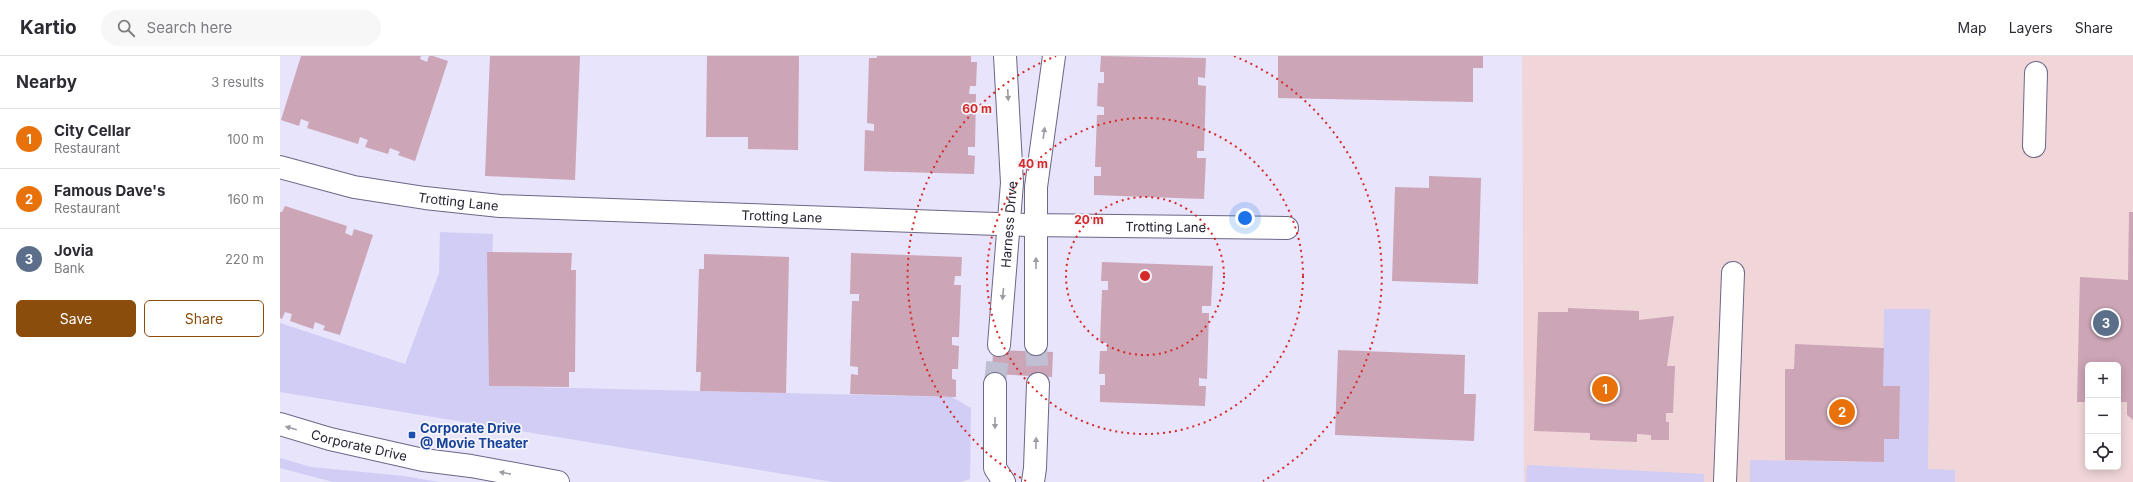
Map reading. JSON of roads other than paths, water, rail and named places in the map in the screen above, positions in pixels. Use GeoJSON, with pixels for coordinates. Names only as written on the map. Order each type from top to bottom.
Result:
{"type":"FeatureCollection","features":[{"type":"Feature","properties":{"kind":"street","name":"Harness Drive"},"geometry":{"type":"LineString","coordinates":[[999,345],[1012,183],[1006,56]]}},
{"type":"Feature","properties":{"kind":"street","name":"Harness Drive"},"geometry":{"type":"LineString","coordinates":[[1036,344],[1036,187],[1054,56]]}},
{"type":"Feature","properties":{"kind":"street"},"geometry":{"type":"LineString","coordinates":[[2034,146],[2036,74]]}},
{"type":"Feature","properties":{"kind":"street","name":"Trotting Lane"},"geometry":{"type":"LineString","coordinates":[[280,167],[354,187],[425,198],[500,206],[1009,224],[1288,228]]}},
{"type":"Feature","properties":{"kind":"street"},"geometry":{"type":"LineString","coordinates":[[1725,482],[1733,273]]}},
{"type":"Feature","properties":{"kind":"street"},"geometry":{"type":"LineString","coordinates":[[1001,318],[1036,319]]}},
{"type":"Feature","properties":{"kind":"street"},"geometry":{"type":"LineString","coordinates":[[995,384],[995,468],[1004,482]]}},
{"type":"Feature","properties":{"kind":"street"},"geometry":{"type":"LineString","coordinates":[[1033,482],[1035,468],[1038,384]]}},
{"type":"Feature","properties":{"kind":"street","name":"Corporate Drive"},"geometry":{"type":"LineString","coordinates":[[280,424],[330,439],[423,460],[471,466],[558,482]]}},
{"type":"Feature","properties":{"kind":"tunnel"},"geometry":{"type":"LineString","coordinates":[[1036,344],[1038,384]]}},
{"type":"Feature","properties":{"kind":"tunnel"},"geometry":{"type":"LineString","coordinates":[[995,384],[999,345]]}},
{"type":"Feature","properties":{"kind":"place","name":"Jovia"},"geometry":{"type":"Point","coordinates":[2106,323]}},
{"type":"Feature","properties":{"kind":"place","name":"City Cellar"},"geometry":{"type":"Point","coordinates":[1605,389]}},
{"type":"Feature","properties":{"kind":"place","name":"Famous Dave's"},"geometry":{"type":"Point","coordinates":[1842,412]}},
{"type":"Feature","properties":{"kind":"place","name":"Corporate Drive @ Movie Theater"},"geometry":{"type":"Point","coordinates":[412,435]}}]}
